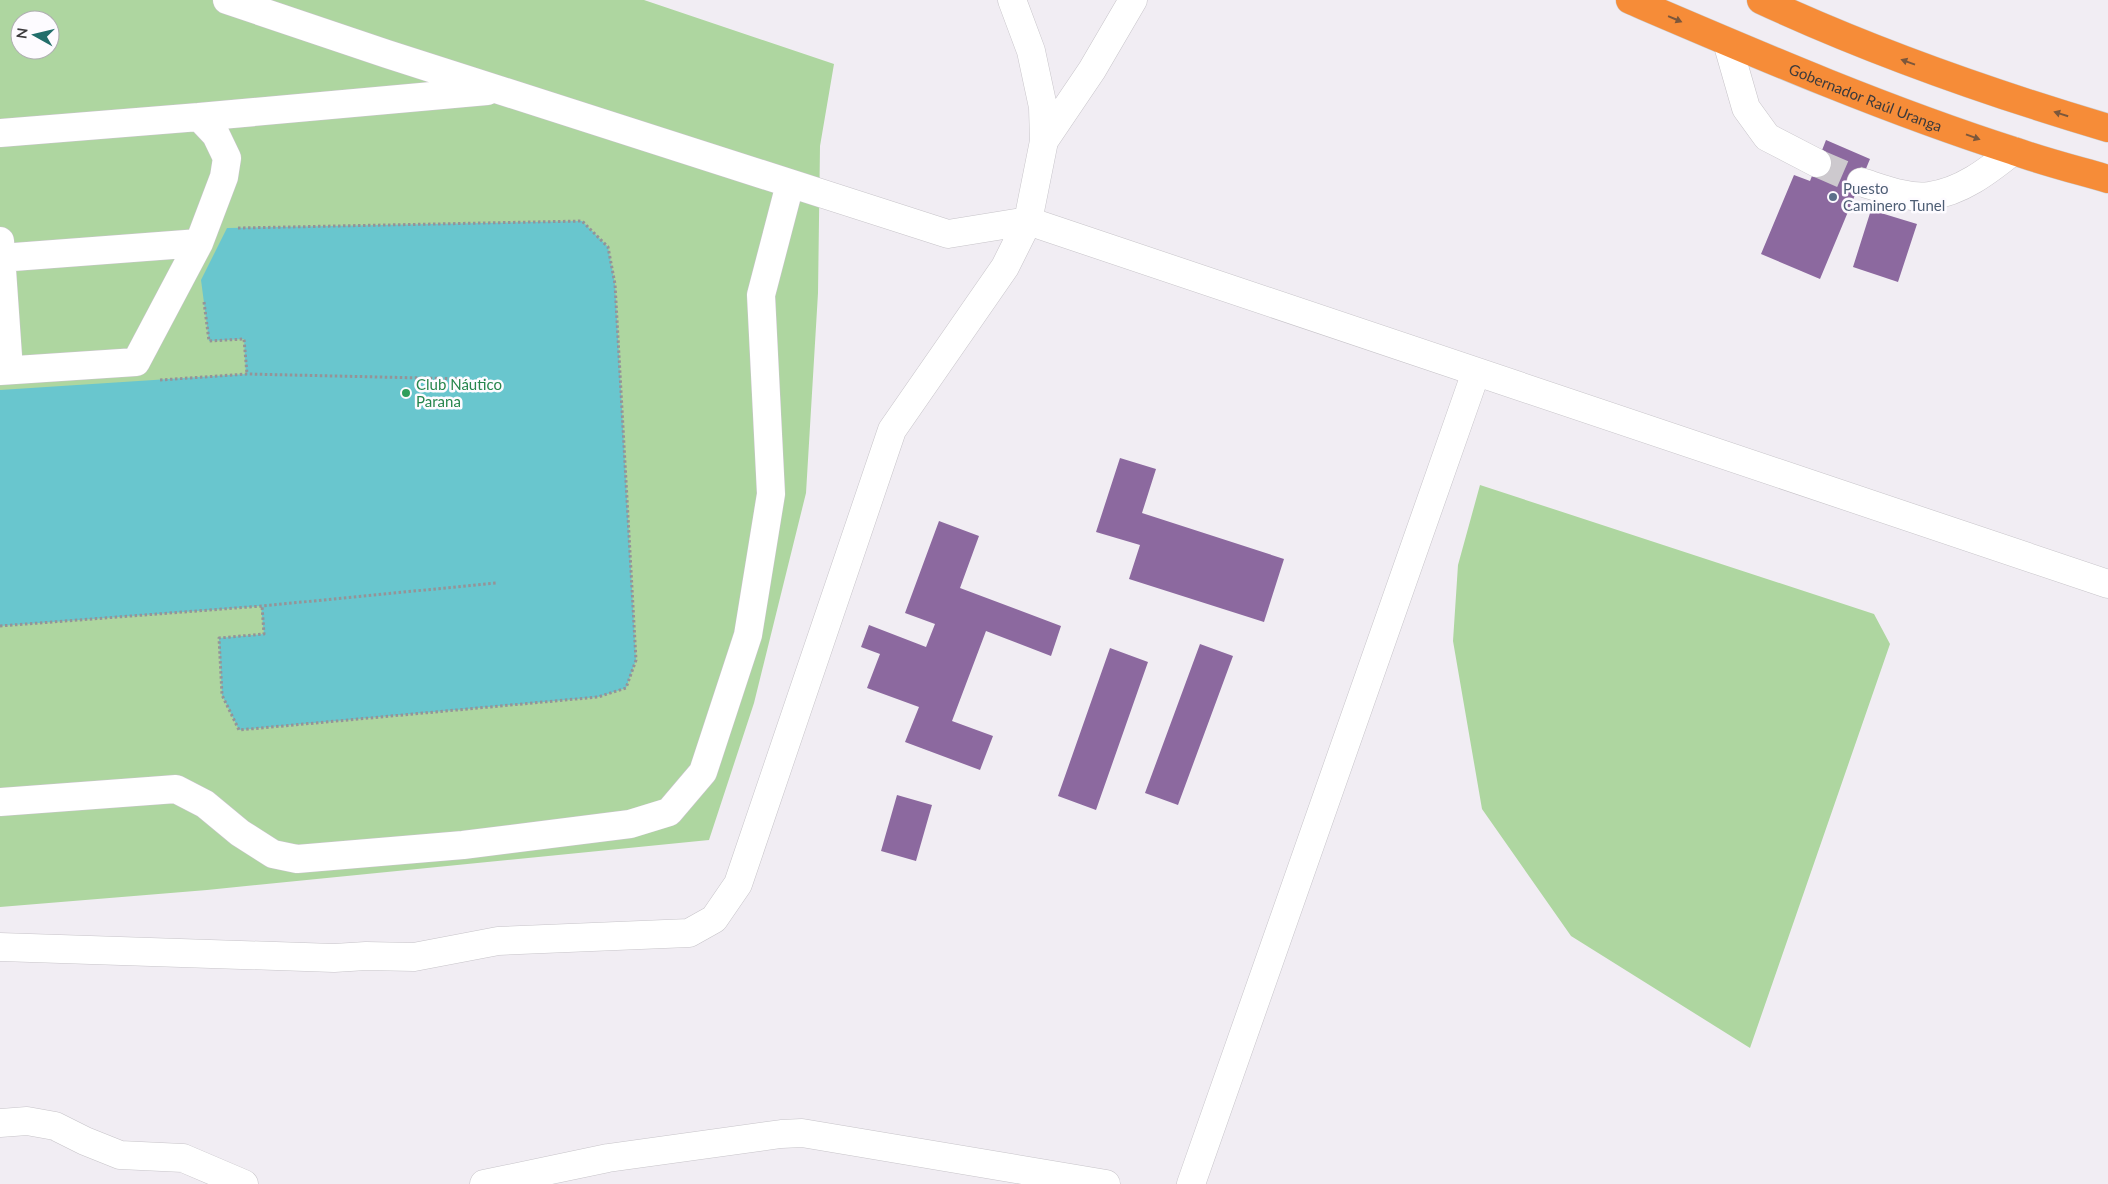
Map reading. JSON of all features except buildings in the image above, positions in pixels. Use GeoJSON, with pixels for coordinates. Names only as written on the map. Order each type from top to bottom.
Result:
{"type":"FeatureCollection","features":[{"type":"Feature","properties":{"kind":"highway","name":"Gobernador Raúl Uranga"},"geometry":{"type":"LineString","coordinates":[[1630,0],[1727,42],[1886,105],[2013,151],[2108,179]]}},
{"type":"Feature","properties":{"kind":"highway"},"geometry":{"type":"LineString","coordinates":[[1761,0],[1902,60],[2018,101],[2108,128]]}},
{"type":"Feature","properties":{"kind":"street"},"geometry":{"type":"LineString","coordinates":[[227,0],[498,90],[948,234],[1028,221],[2108,584]]}},
{"type":"Feature","properties":{"kind":"street"},"geometry":{"type":"LineString","coordinates":[[0,947],[334,958],[366,956],[414,957],[498,941],[688,933],[714,919],[738,884],[892,430],[1005,267],[1028,221],[1044,141],[1043,107],[1031,51],[1012,0]]}},
{"type":"Feature","properties":{"kind":"street"},"geometry":{"type":"LineString","coordinates":[[1044,141],[1092,70],[1134,0]]}},
{"type":"Feature","properties":{"kind":"street"},"geometry":{"type":"LineString","coordinates":[[1727,42],[1746,108],[1767,137],[1817,164]]}},
{"type":"Feature","properties":{"kind":"street"},"geometry":{"type":"LineString","coordinates":[[0,133],[199,118],[498,90]]}},
{"type":"Feature","properties":{"kind":"street"},"geometry":{"type":"LineString","coordinates":[[199,118],[216,135],[227,158],[224,177],[199,243],[136,362],[4,371],[0,252],[199,243]]}},
{"type":"Feature","properties":{"kind":"street"},"geometry":{"type":"LineString","coordinates":[[1861,182],[1894,192],[1928,196],[1961,186],[1987,172],[2013,151]]}},
{"type":"Feature","properties":{"kind":"street"},"geometry":{"type":"LineString","coordinates":[[0,802],[176,789],[205,804],[240,833],[273,854],[297,860],[463,845],[630,824],[668,812],[703,772],[748,635],[771,494],[761,295],[790,184]]}},
{"type":"Feature","properties":{"kind":"street"},"geometry":{"type":"LineString","coordinates":[[1191,1184],[1476,372]]}},
{"type":"Feature","properties":{"kind":"street"},"geometry":{"type":"LineString","coordinates":[[0,1123],[27,1121],[55,1126],[120,1155],[183,1158],[244,1184]]}},
{"type":"Feature","properties":{"kind":"street"},"geometry":{"type":"LineString","coordinates":[[484,1184],[608,1158],[781,1134],[802,1134],[1106,1184]]}},
{"type":"Feature","properties":{"kind":"path"},"geometry":{"type":"LineString","coordinates":[[237,228],[582,221],[608,247],[615,284],[636,660],[626,688],[598,697],[239,730],[222,696],[219,638],[264,634],[262,606]]}},
{"type":"Feature","properties":{"kind":"path"},"geometry":{"type":"LineString","coordinates":[[203,298],[209,341],[244,339],[246,374]]}},
{"type":"Feature","properties":{"kind":"path"},"geometry":{"type":"LineString","coordinates":[[158,380],[246,374],[467,379]]}},
{"type":"Feature","properties":{"kind":"path"},"geometry":{"type":"LineString","coordinates":[[0,626],[262,606],[496,583]]}},
{"type":"Feature","properties":{"kind":"green space","name":"Club Náutico Parana"},"geometry":{"type":"Polygon","coordinates":[[[0,0],[644,0],[834,64],[820,146],[818,293],[806,493],[754,703],[709,840],[207,890],[0,907],[0,0]]]}},
{"type":"Feature","properties":{"kind":"green space"},"geometry":{"type":"Polygon","coordinates":[[[1480,485],[1874,614],[1890,644],[1750,1048],[1571,936],[1482,809],[1453,641],[1458,565],[1480,485]]]}},
{"type":"Feature","properties":{"kind":"water"},"geometry":{"type":"Polygon","coordinates":[[[582,221],[608,247],[615,284],[636,660],[626,688],[598,697],[239,730],[222,695],[219,638],[264,634],[261,606],[0,626],[0,390],[246,374],[244,339],[209,341],[201,280],[227,228],[582,221]]]}},
{"type":"Feature","properties":{"kind":"tunnel"},"geometry":{"type":"LineString","coordinates":[[1817,163],[1861,182]]}},
{"type":"Feature","properties":{"kind":"place","name":"Puesto Caminero Tunel"},"geometry":{"type":"Point","coordinates":[1833,197]}},
{"type":"Feature","properties":{"kind":"place","name":"Club Náutico Parana"},"geometry":{"type":"Point","coordinates":[406,393]}}]}
